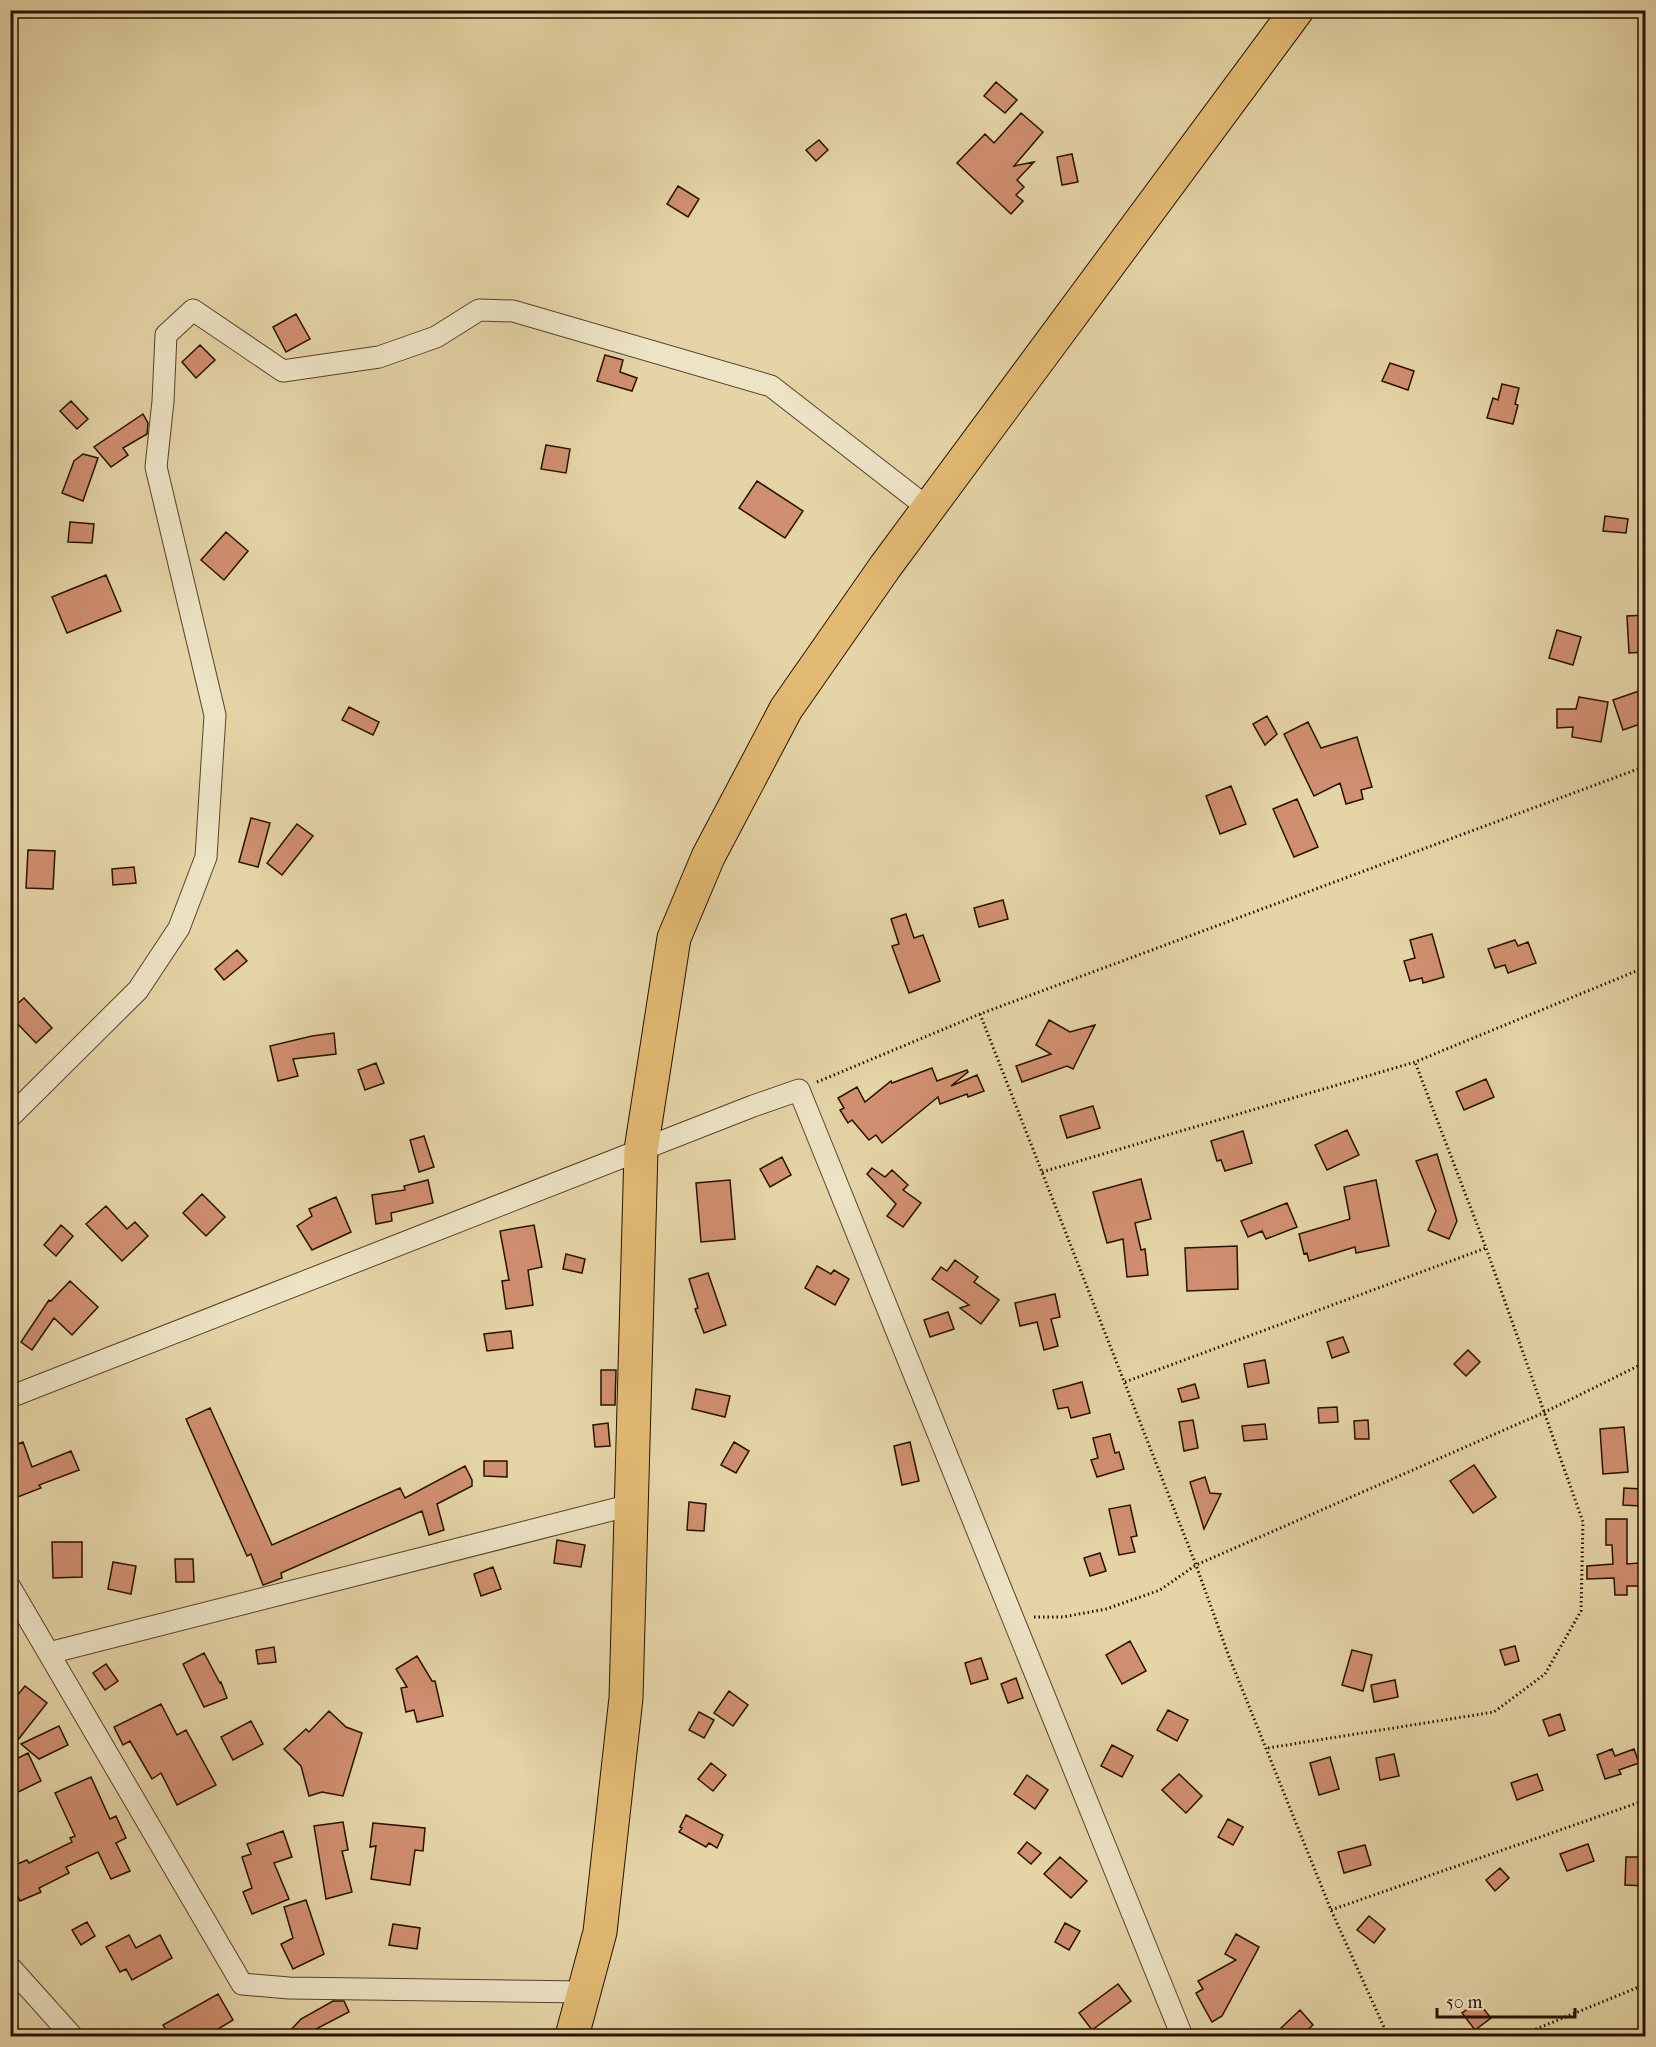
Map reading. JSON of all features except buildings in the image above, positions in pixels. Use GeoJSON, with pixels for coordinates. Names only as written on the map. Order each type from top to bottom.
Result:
{"type":"FeatureCollection","features":[{"type":"Feature","properties":{"kind":"highway"},"geometry":{"type":"LineString","coordinates":[[572,2037],[600,1932],[626,1698],[641,1150],[674,938],[708,857],[786,709],[928,508],[1297,10]]}},
{"type":"Feature","properties":{"kind":"street"},"geometry":{"type":"LineString","coordinates":[[10,1117],[138,990],[179,928],[206,857],[215,715],[156,467],[163,401],[166,335],[193,310],[283,371],[379,357],[436,337],[479,310],[513,310],[771,386],[928,508]]}},
{"type":"Feature","properties":{"kind":"street"},"geometry":{"type":"LineString","coordinates":[[10,1397],[799,1090],[1182,2037]]}},
{"type":"Feature","properties":{"kind":"street"},"geometry":{"type":"LineString","coordinates":[[49,1653],[632,1504]]}},
{"type":"Feature","properties":{"kind":"street"},"geometry":{"type":"LineString","coordinates":[[10,1587],[17,1608],[49,1653],[242,1984],[289,1988],[585,1992]]}},
{"type":"Feature","properties":{"kind":"street"},"geometry":{"type":"LineString","coordinates":[[10,1967],[72,2037]]}},
{"type":"Feature","properties":{"kind":"path"},"geometry":{"type":"LineString","coordinates":[[799,1090],[980,1014],[1646,766]]}},
{"type":"Feature","properties":{"kind":"path"},"geometry":{"type":"LineString","coordinates":[[1042,1172],[1415,1062],[1646,967]]}},
{"type":"Feature","properties":{"kind":"path"},"geometry":{"type":"LineString","coordinates":[[980,1014],[1196,1565],[1228,1654],[1268,1748],[1331,1910],[1389,2037]]}},
{"type":"Feature","properties":{"kind":"path"},"geometry":{"type":"LineString","coordinates":[[1268,1748],[1494,1712],[1545,1674],[1581,1611],[1583,1522],[1486,1248],[1415,1062]]}},
{"type":"Feature","properties":{"kind":"path"},"geometry":{"type":"LineString","coordinates":[[1124,1382],[1486,1248]]}},
{"type":"Feature","properties":{"kind":"path"},"geometry":{"type":"LineString","coordinates":[[1008,1605],[1032,1617],[1063,1617],[1106,1610],[1160,1590],[1196,1565],[1543,1413],[1646,1362]]}},
{"type":"Feature","properties":{"kind":"path"},"geometry":{"type":"LineString","coordinates":[[1331,1910],[1646,1800]]}},
{"type":"Feature","properties":{"kind":"path"},"geometry":{"type":"LineString","coordinates":[[1518,2037],[1646,1984]]}}]}
